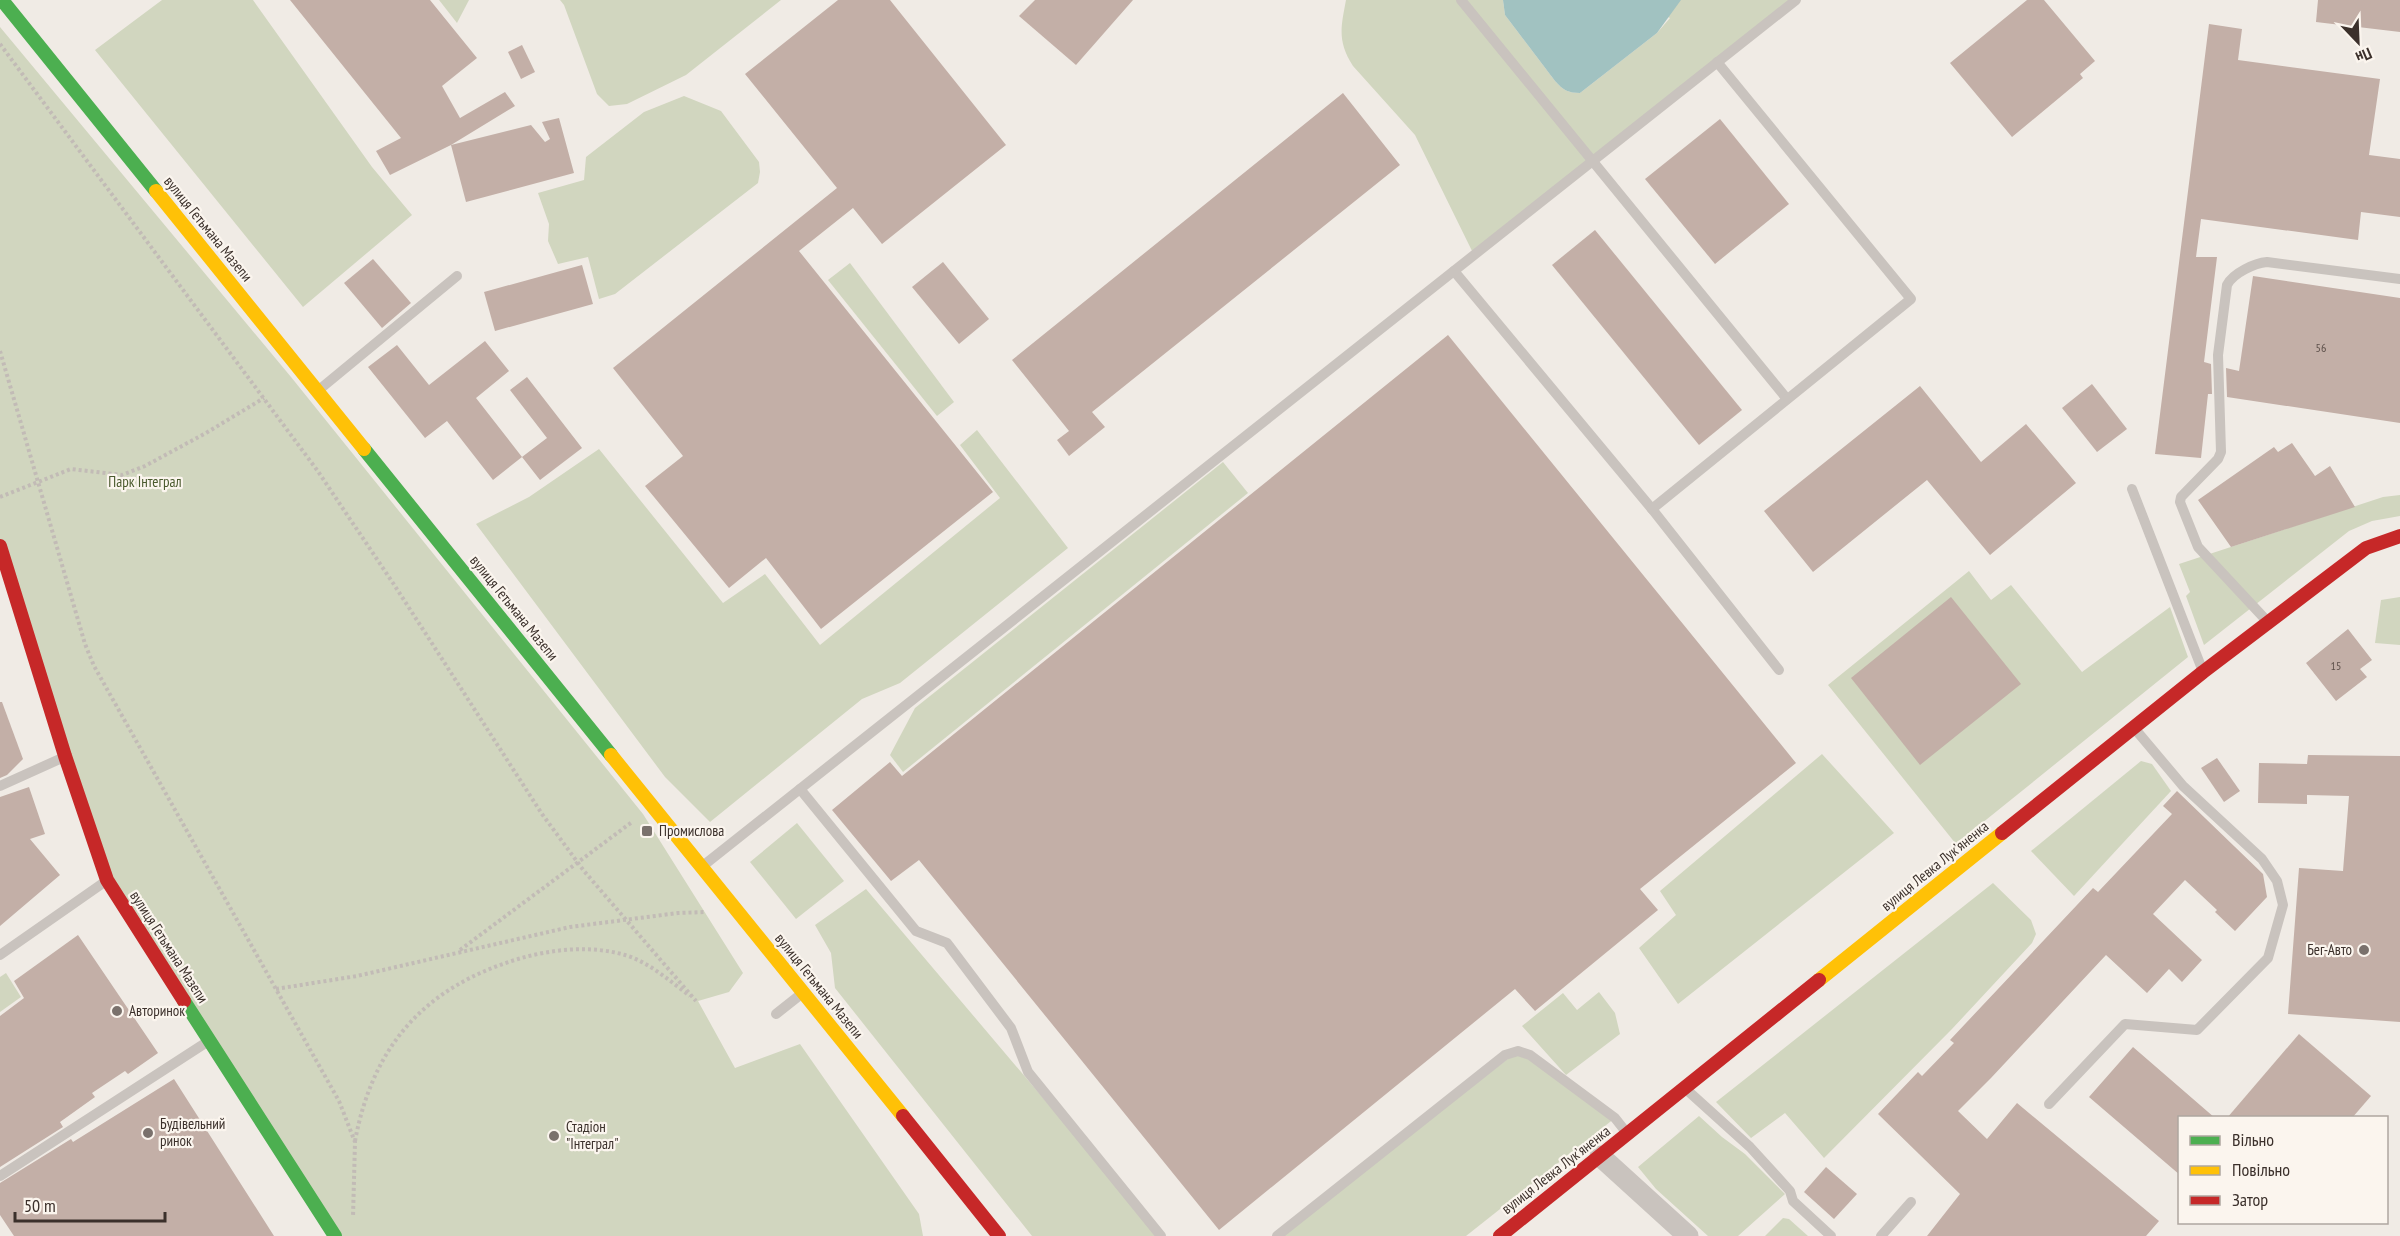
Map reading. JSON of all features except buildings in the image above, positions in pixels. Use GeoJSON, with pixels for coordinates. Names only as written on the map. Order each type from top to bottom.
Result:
{"type":"FeatureCollection","features":[{"type":"Feature","properties":{"kind":"main road","name":"вулиця Гетьмана Мазепи"},"geometry":{"type":"LineString","coordinates":[[2,0],[999,1236]]}},
{"type":"Feature","properties":{"kind":"main road","name":"вулиця Левка Лукʼяненка"},"geometry":{"type":"LineString","coordinates":[[1505,1234],[2203,672],[2366,548],[2400,536]]}},
{"type":"Feature","properties":{"kind":"main road","name":"вулиця Гетьмана Мазепи"},"geometry":{"type":"LineString","coordinates":[[0,546],[107,880],[335,1236]]}},
{"type":"Feature","properties":{"kind":"street"},"geometry":{"type":"LineString","coordinates":[[1600,1156],[1688,1236]]}},
{"type":"Feature","properties":{"kind":"lane"},"geometry":{"type":"LineString","coordinates":[[1461,0],[1787,399]]}},
{"type":"Feature","properties":{"kind":"lane"},"geometry":{"type":"LineString","coordinates":[[701,867],[1796,0]]}},
{"type":"Feature","properties":{"kind":"lane"},"geometry":{"type":"LineString","coordinates":[[1652,508],[1911,299],[1718,62]]}},
{"type":"Feature","properties":{"kind":"lane"},"geometry":{"type":"LineString","coordinates":[[2269,622],[2200,550],[2180,502],[2181,497],[2218,459],[2221,452],[2218,355],[2228,282],[2232,277],[2260,263],[2267,262],[2400,279]]}},
{"type":"Feature","properties":{"kind":"lane"},"geometry":{"type":"LineString","coordinates":[[1454,271],[1652,508],[1779,670]]}},
{"type":"Feature","properties":{"kind":"lane"},"geometry":{"type":"LineString","coordinates":[[318,392],[457,276]]}},
{"type":"Feature","properties":{"kind":"lane"},"geometry":{"type":"LineString","coordinates":[[2132,489],[2203,672]]}},
{"type":"Feature","properties":{"kind":"lane"},"geometry":{"type":"LineString","coordinates":[[2049,1104],[2125,1024],[2197,1030],[2268,958],[2283,905],[2277,881],[2262,859],[2183,786],[2134,728]]}},
{"type":"Feature","properties":{"kind":"lane"},"geometry":{"type":"LineString","coordinates":[[0,786],[66,756]]}},
{"type":"Feature","properties":{"kind":"lane"},"geometry":{"type":"LineString","coordinates":[[800,789],[916,931],[947,944],[1011,1028],[1028,1072],[1161,1236]]}},
{"type":"Feature","properties":{"kind":"lane"},"geometry":{"type":"LineString","coordinates":[[0,955],[107,880]]}},
{"type":"Feature","properties":{"kind":"lane"},"geometry":{"type":"LineString","coordinates":[[776,1014],[803,993]]}},
{"type":"Feature","properties":{"kind":"lane"},"geometry":{"type":"LineString","coordinates":[[0,1176],[190,1050],[210,1040]]}},
{"type":"Feature","properties":{"kind":"lane"},"geometry":{"type":"LineString","coordinates":[[1277,1236],[1505,1055],[1518,1051],[1530,1055],[1615,1118],[1628,1134]]}},
{"type":"Feature","properties":{"kind":"lane"},"geometry":{"type":"LineString","coordinates":[[1685,1088],[1750,1147],[1790,1191],[1793,1201],[1831,1236]]}},
{"type":"Feature","properties":{"kind":"lane"},"geometry":{"type":"LineString","coordinates":[[1881,1236],[1911,1202]]}},
{"type":"Feature","properties":{"kind":"lane"},"geometry":{"type":"LineString","coordinates":[[979,1211],[979,1228]]}},
{"type":"Feature","properties":{"kind":"path"},"geometry":{"type":"LineString","coordinates":[[0,44],[323,480],[542,814],[579,863],[696,1001],[662,975],[627,956],[603,951],[552,951],[492,967],[472,975],[439,995],[400,1036],[385,1058],[366,1096],[355,1142],[352,1224]]}},
{"type":"Feature","properties":{"kind":"path"},"geometry":{"type":"LineString","coordinates":[[0,351],[89,655],[339,1101],[355,1142]]}},
{"type":"Feature","properties":{"kind":"path"},"geometry":{"type":"LineString","coordinates":[[0,497],[37,480],[71,469],[122,475],[145,466],[206,433],[264,398]]}},
{"type":"Feature","properties":{"kind":"path"},"geometry":{"type":"LineString","coordinates":[[457,953],[653,807]]}},
{"type":"Feature","properties":{"kind":"path"},"geometry":{"type":"LineString","coordinates":[[276,989],[357,976],[570,927],[710,911]]}},
{"type":"Feature","properties":{"kind":"green space"},"geometry":{"type":"Polygon","coordinates":[[[162,0],[253,0],[372,167],[412,215],[303,307],[95,50],[162,0]]]}},
{"type":"Feature","properties":{"kind":"green space"},"geometry":{"type":"Polygon","coordinates":[[[439,0],[469,0],[457,23],[439,0]]]}},
{"type":"Feature","properties":{"kind":"green space"},"geometry":{"type":"Polygon","coordinates":[[[560,0],[781,0],[686,75],[627,104],[609,106],[597,94],[564,5],[560,0]]]}},
{"type":"Feature","properties":{"kind":"green space"},"geometry":{"type":"Polygon","coordinates":[[[1346,0],[1503,0],[1505,15],[1555,81],[1566,90],[1580,93],[1657,33],[1670,18],[1630,0],[1796,0],[1474,255],[1415,135],[1353,66],[1348,57],[1342,41],[1346,0]]]}},
{"type":"Feature","properties":{"kind":"green space","name":"Парк Інтеграл"},"geometry":{"type":"Polygon","coordinates":[[[0,27],[291,377],[643,814],[743,973],[729,992],[698,1001],[735,1068],[800,1044],[919,1214],[923,1236],[335,1236],[107,880],[0,541],[0,27]]]}},
{"type":"Feature","properties":{"kind":"green space"},"geometry":{"type":"Polygon","coordinates":[[[684,96],[721,111],[759,162],[758,183],[615,294],[599,299],[588,257],[558,264],[548,241],[549,224],[538,193],[584,180],[586,157],[644,112],[684,96]]]}},
{"type":"Feature","properties":{"kind":"green space"},"geometry":{"type":"Polygon","coordinates":[[[850,263],[954,402],[937,416],[828,280],[850,263]]]}},
{"type":"Feature","properties":{"kind":"green space"},"geometry":{"type":"Polygon","coordinates":[[[977,430],[1068,548],[900,683],[862,699],[710,822],[665,777],[476,524],[529,497],[599,449],[723,603],[765,574],[820,645],[1000,498],[960,445],[977,430]]]}},
{"type":"Feature","properties":{"kind":"green space"},"geometry":{"type":"Polygon","coordinates":[[[1223,462],[1248,493],[903,772],[890,755],[915,708],[1223,462]]]}},
{"type":"Feature","properties":{"kind":"green space"},"geometry":{"type":"Polygon","coordinates":[[[2400,495],[2400,516],[2372,521],[2349,531],[2204,645],[2186,596],[2190,592],[2179,564],[2383,497],[2400,495]]]}},
{"type":"Feature","properties":{"kind":"green space"},"geometry":{"type":"Polygon","coordinates":[[[1969,571],[1991,600],[2011,585],[2082,672],[2170,607],[2188,657],[1956,844],[1828,685],[1969,571]]]}},
{"type":"Feature","properties":{"kind":"green space"},"geometry":{"type":"Polygon","coordinates":[[[2400,597],[2400,645],[2375,643],[2381,600],[2400,597]]]}},
{"type":"Feature","properties":{"kind":"green space"},"geometry":{"type":"Polygon","coordinates":[[[1822,754],[1894,833],[1678,1004],[1639,948],[1676,915],[1660,891],[1822,754]]]}},
{"type":"Feature","properties":{"kind":"green space"},"geometry":{"type":"Polygon","coordinates":[[[2141,761],[2152,764],[2171,791],[2074,896],[2031,851],[2141,761]]]}},
{"type":"Feature","properties":{"kind":"green space"},"geometry":{"type":"Polygon","coordinates":[[[797,823],[844,881],[796,919],[750,862],[797,823]]]}},
{"type":"Feature","properties":{"kind":"green space"},"geometry":{"type":"Polygon","coordinates":[[[1993,883],[2031,920],[2036,934],[2032,943],[1952,1029],[1824,1158],[1785,1113],[1751,1138],[1716,1102],[1993,883]]]}},
{"type":"Feature","properties":{"kind":"green space"},"geometry":{"type":"Polygon","coordinates":[[[866,889],[1160,1236],[1032,1236],[835,988],[831,953],[815,925],[866,889]]]}},
{"type":"Feature","properties":{"kind":"green space"},"geometry":{"type":"Polygon","coordinates":[[[6,973],[21,997],[0,1012],[0,977],[6,973]]]}},
{"type":"Feature","properties":{"kind":"green space"},"geometry":{"type":"Polygon","coordinates":[[[1599,992],[1615,1013],[1620,1034],[1566,1075],[1522,1026],[1563,993],[1577,1010],[1599,992]]]}},
{"type":"Feature","properties":{"kind":"green space"},"geometry":{"type":"Polygon","coordinates":[[[1518,1051],[1615,1118],[1466,1236],[1277,1236],[1518,1051]]]}},
{"type":"Feature","properties":{"kind":"green space"},"geometry":{"type":"Polygon","coordinates":[[[1699,1116],[1745,1154],[1785,1194],[1738,1236],[1708,1236],[1656,1189],[1638,1167],[1699,1116]]]}},
{"type":"Feature","properties":{"kind":"green space"},"geometry":{"type":"Polygon","coordinates":[[[1783,1218],[1789,1219],[1808,1236],[1765,1236],[1783,1218]]]}},
{"type":"Feature","properties":{"kind":"water"},"geometry":{"type":"Polygon","coordinates":[[[1503,0],[1681,0],[1657,33],[1580,93],[1566,90],[1555,81],[1505,15],[1503,0]]]}},
{"type":"Feature","properties":{"kind":"traffic: fast"},"geometry":{"type":"LineString","coordinates":[[2,0],[156,191]]}},
{"type":"Feature","properties":{"kind":"traffic: fast"},"geometry":{"type":"LineString","coordinates":[[364,449],[611,755]]}},
{"type":"Feature","properties":{"kind":"traffic: fast"},"geometry":{"type":"LineString","coordinates":[[184,1001],[335,1236]]}},
{"type":"Feature","properties":{"kind":"traffic: slow"},"geometry":{"type":"LineString","coordinates":[[156,191],[364,449]]}},
{"type":"Feature","properties":{"kind":"traffic: slow"},"geometry":{"type":"LineString","coordinates":[[611,755],[903,1116]]}},
{"type":"Feature","properties":{"kind":"traffic: slow"},"geometry":{"type":"LineString","coordinates":[[1819,980],[2002,833]]}},
{"type":"Feature","properties":{"kind":"traffic: jam"},"geometry":{"type":"LineString","coordinates":[[2002,833],[2203,672],[2366,548],[2400,536]]}},
{"type":"Feature","properties":{"kind":"traffic: jam"},"geometry":{"type":"LineString","coordinates":[[0,546],[65,756],[107,880],[184,1001]]}},
{"type":"Feature","properties":{"kind":"traffic: jam"},"geometry":{"type":"LineString","coordinates":[[1500,1236],[1819,980]]}},
{"type":"Feature","properties":{"kind":"traffic: jam"},"geometry":{"type":"LineString","coordinates":[[903,1116],[999,1236]]}},
{"type":"Feature","properties":{"kind":"place","name":"Промислова"},"geometry":{"type":"Point","coordinates":[647,831]}},
{"type":"Feature","properties":{"kind":"place","name":"Бег-Авто"},"geometry":{"type":"Point","coordinates":[2364,950]}},
{"type":"Feature","properties":{"kind":"place","name":"Авторинок"},"geometry":{"type":"Point","coordinates":[117,1011]}},
{"type":"Feature","properties":{"kind":"place","name":"Будівельний ринок"},"geometry":{"type":"Point","coordinates":[148,1133]}},
{"type":"Feature","properties":{"kind":"place","name":"Стадіон \"Інтеграл\""},"geometry":{"type":"Point","coordinates":[554,1136]}}]}
